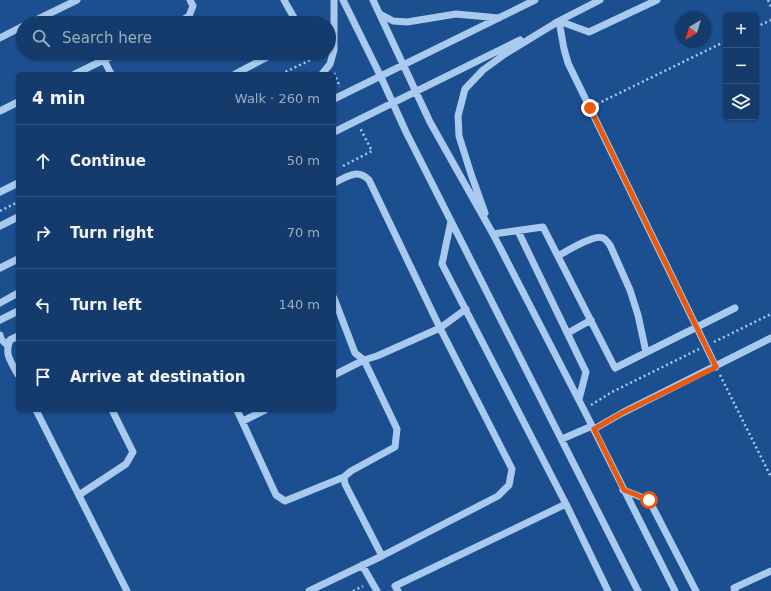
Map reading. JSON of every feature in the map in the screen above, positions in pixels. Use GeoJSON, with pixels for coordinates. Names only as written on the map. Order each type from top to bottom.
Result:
{"type":"FeatureCollection","features":[{"type":"Feature","properties":{"kind":"street"},"geometry":{"type":"LineString","coordinates":[[44,16],[77,0]]}},
{"type":"Feature","properties":{"kind":"street"},"geometry":{"type":"LineString","coordinates":[[189,16],[193,6],[190,0]]}},
{"type":"Feature","properties":{"kind":"street"},"geometry":{"type":"LineString","coordinates":[[284,0],[293,16]]}},
{"type":"Feature","properties":{"kind":"street"},"geometry":{"type":"LineString","coordinates":[[334,0],[334,16]]}},
{"type":"Feature","properties":{"kind":"street"},"geometry":{"type":"LineString","coordinates":[[343,0],[392,102],[638,591]]}},
{"type":"Feature","properties":{"kind":"street"},"geometry":{"type":"LineString","coordinates":[[373,0],[430,122],[493,234],[579,399],[675,591]]}},
{"type":"Feature","properties":{"kind":"street"},"geometry":{"type":"LineString","coordinates":[[515,10],[521,0]]}},
{"type":"Feature","properties":{"kind":"street"},"geometry":{"type":"LineString","coordinates":[[336,98],[535,0]]}},
{"type":"Feature","properties":{"kind":"street"},"geometry":{"type":"LineString","coordinates":[[336,131],[600,0]]}},
{"type":"Feature","properties":{"kind":"street"},"geometry":{"type":"LineString","coordinates":[[559,21],[589,32],[658,0]]}},
{"type":"Feature","properties":{"kind":"street"},"geometry":{"type":"LineString","coordinates":[[380,14],[393,21],[407,22],[456,14],[500,18]]}},
{"type":"Feature","properties":{"kind":"street"},"geometry":{"type":"LineString","coordinates":[[559,21],[562,43],[568,63],[716,367]]}},
{"type":"Feature","properties":{"kind":"street"},"geometry":{"type":"LineString","coordinates":[[493,234],[459,136],[458,116],[465,89],[484,70],[505,54],[559,21]]}},
{"type":"Feature","properties":{"kind":"street"},"geometry":{"type":"LineString","coordinates":[[0,38],[16,30]]}},
{"type":"Feature","properties":{"kind":"street"},"geometry":{"type":"LineString","coordinates":[[79,72],[104,60],[109,72]]}},
{"type":"Feature","properties":{"kind":"street"},"geometry":{"type":"LineString","coordinates":[[239,72],[262,60]]}},
{"type":"Feature","properties":{"kind":"street"},"geometry":{"type":"LineString","coordinates":[[324,72],[331,60]]}},
{"type":"Feature","properties":{"kind":"street"},"geometry":{"type":"LineString","coordinates":[[0,111],[16,103]]}},
{"type":"Feature","properties":{"kind":"street"},"geometry":{"type":"LineString","coordinates":[[309,591],[382,556],[498,496],[509,484],[512,469],[440,328],[369,180],[364,175],[353,174],[336,182]]}},
{"type":"Feature","properties":{"kind":"street"},"geometry":{"type":"LineString","coordinates":[[0,192],[16,184]]}},
{"type":"Feature","properties":{"kind":"street"},"geometry":{"type":"LineString","coordinates":[[0,226],[16,218]]}},
{"type":"Feature","properties":{"kind":"street"},"geometry":{"type":"LineString","coordinates":[[451,220],[442,264],[566,504],[608,591]]}},
{"type":"Feature","properties":{"kind":"street"},"geometry":{"type":"LineString","coordinates":[[493,234],[543,227],[615,368],[735,308]]}},
{"type":"Feature","properties":{"kind":"street"},"geometry":{"type":"LineString","coordinates":[[518,231],[586,372],[579,399]]}},
{"type":"Feature","properties":{"kind":"street"},"geometry":{"type":"LineString","coordinates":[[558,256],[594,238],[603,238],[607,241],[630,290],[638,315],[646,352]]}},
{"type":"Feature","properties":{"kind":"street"},"geometry":{"type":"LineString","coordinates":[[0,268],[16,260]]}},
{"type":"Feature","properties":{"kind":"street"},"geometry":{"type":"LineString","coordinates":[[0,302],[16,294]]}},
{"type":"Feature","properties":{"kind":"street"},"geometry":{"type":"LineString","coordinates":[[238,412],[276,495],[285,501],[344,477],[351,471],[395,448],[397,429],[364,360],[355,353],[336,303]]}},
{"type":"Feature","properties":{"kind":"street"},"geometry":{"type":"LineString","coordinates":[[336,374],[364,360],[377,356],[440,328],[466,309]]}},
{"type":"Feature","properties":{"kind":"street"},"geometry":{"type":"LineString","coordinates":[[0,320],[16,312]]}},
{"type":"Feature","properties":{"kind":"street"},"geometry":{"type":"LineString","coordinates":[[568,333],[591,320]]}},
{"type":"Feature","properties":{"kind":"street"},"geometry":{"type":"LineString","coordinates":[[0,335],[1,339],[8,346]]}},
{"type":"Feature","properties":{"kind":"street"},"geometry":{"type":"LineString","coordinates":[[16,337],[10,340],[7,354],[16,371]]}},
{"type":"Feature","properties":{"kind":"street"},"geometry":{"type":"LineString","coordinates":[[562,439],[593,428],[771,338]]}},
{"type":"Feature","properties":{"kind":"street"},"geometry":{"type":"LineString","coordinates":[[37,412],[128,591]]}},
{"type":"Feature","properties":{"kind":"street"},"geometry":{"type":"LineString","coordinates":[[79,494],[126,464],[133,452],[113,412]]}},
{"type":"Feature","properties":{"kind":"street"},"geometry":{"type":"LineString","coordinates":[[243,421],[261,412]]}},
{"type":"Feature","properties":{"kind":"street"},"geometry":{"type":"LineString","coordinates":[[344,477],[345,484],[382,556]]}},
{"type":"Feature","properties":{"kind":"street"},"geometry":{"type":"LineString","coordinates":[[624,490],[649,500],[696,591]]}},
{"type":"Feature","properties":{"kind":"street"},"geometry":{"type":"LineString","coordinates":[[398,591],[395,586],[566,504]]}},
{"type":"Feature","properties":{"kind":"street"},"geometry":{"type":"LineString","coordinates":[[362,565],[377,591]]}},
{"type":"Feature","properties":{"kind":"street"},"geometry":{"type":"LineString","coordinates":[[735,591],[734,588],[771,571]]}},
{"type":"Feature","properties":{"kind":"path"},"geometry":{"type":"LineString","coordinates":[[768,0],[771,7]]}},
{"type":"Feature","properties":{"kind":"path"},"geometry":{"type":"LineString","coordinates":[[759,26],[771,20]]}},
{"type":"Feature","properties":{"kind":"path"},"geometry":{"type":"LineString","coordinates":[[590,108],[723,43]]}},
{"type":"Feature","properties":{"kind":"path"},"geometry":{"type":"LineString","coordinates":[[285,72],[311,60]]}},
{"type":"Feature","properties":{"kind":"path"},"geometry":{"type":"LineString","coordinates":[[330,64],[334,72]]}},
{"type":"Feature","properties":{"kind":"path"},"geometry":{"type":"LineString","coordinates":[[336,77],[344,94]]}},
{"type":"Feature","properties":{"kind":"path"},"geometry":{"type":"LineString","coordinates":[[340,168],[372,151],[356,120]]}},
{"type":"Feature","properties":{"kind":"path"},"geometry":{"type":"LineString","coordinates":[[0,211],[16,203]]}},
{"type":"Feature","properties":{"kind":"path"},"geometry":{"type":"LineString","coordinates":[[584,410],[612,392],[771,314]]}},
{"type":"Feature","properties":{"kind":"path"},"geometry":{"type":"LineString","coordinates":[[716,367],[771,476]]}},
{"type":"Feature","properties":{"kind":"route"},"geometry":{"type":"LineString","coordinates":[[590,108],[716,367],[622,413],[594,429],[624,490],[649,500]]}}]}
